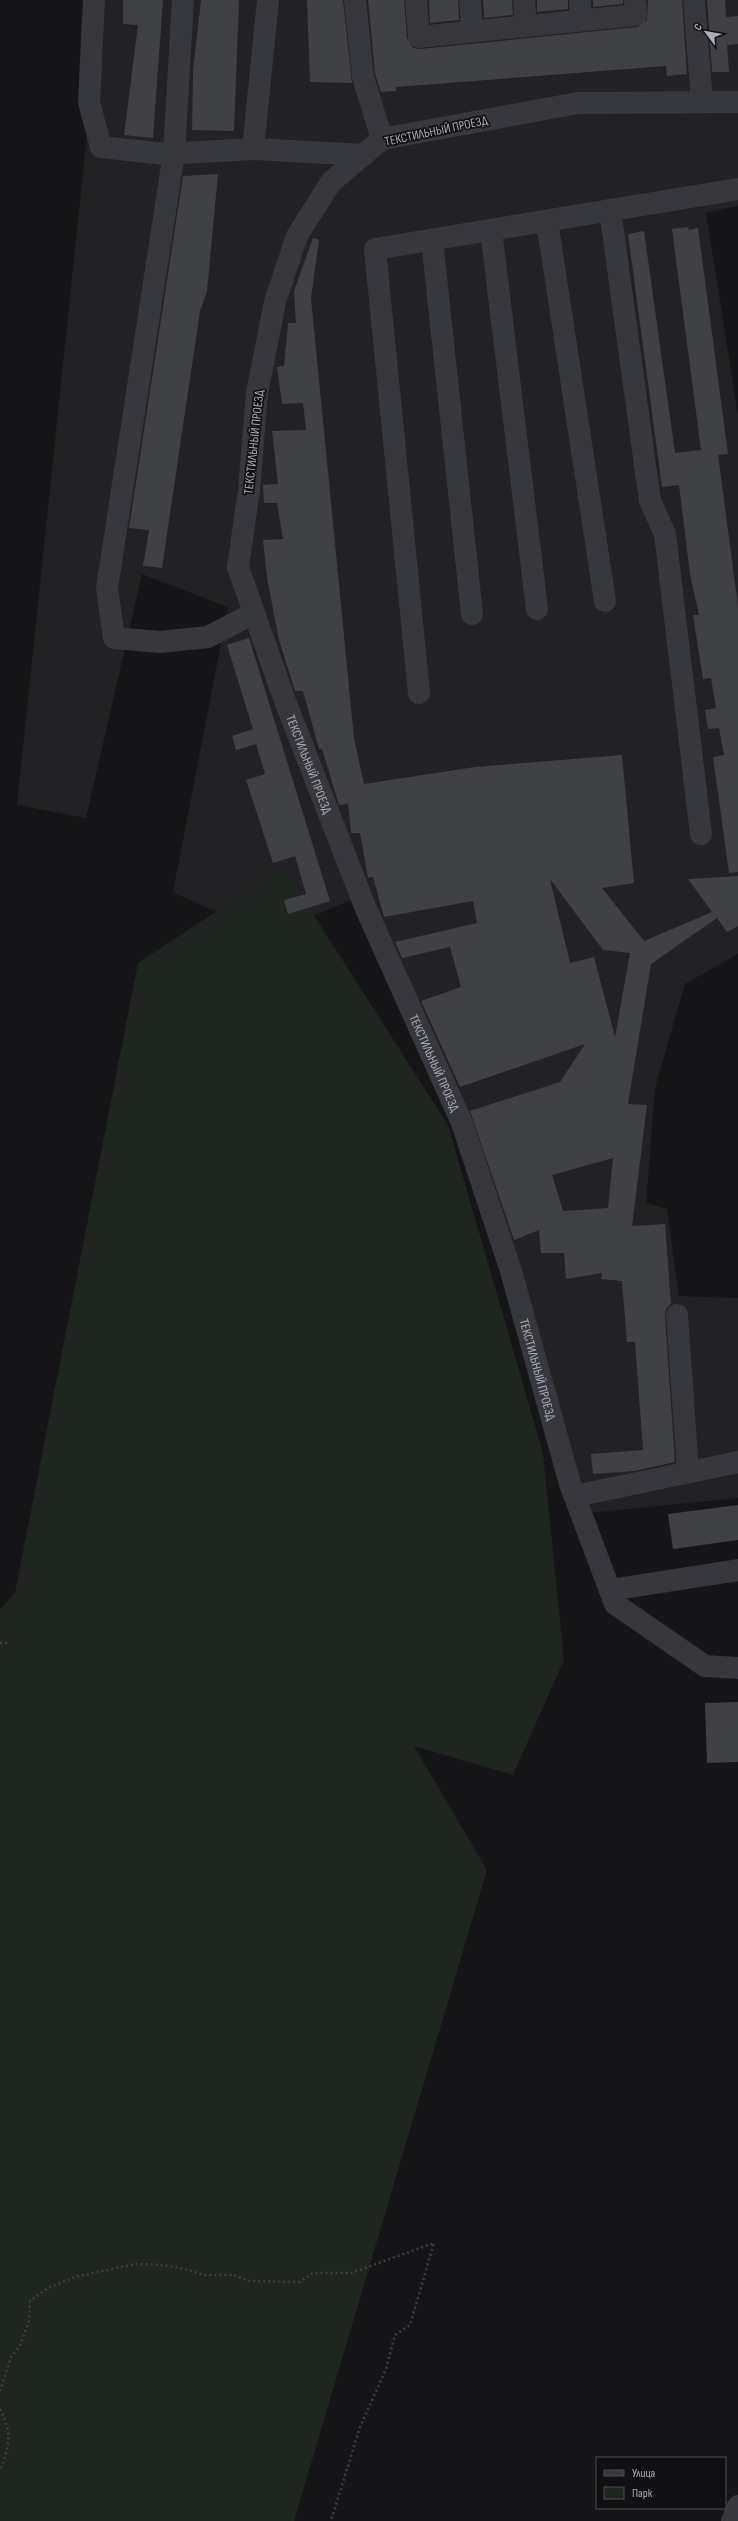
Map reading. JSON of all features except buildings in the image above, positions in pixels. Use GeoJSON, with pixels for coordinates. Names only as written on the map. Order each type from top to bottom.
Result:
{"type":"FeatureCollection","features":[{"type":"Feature","properties":{"kind":"street"},"geometry":{"type":"LineString","coordinates":[[94,0],[89,102],[101,148],[174,153],[253,149],[364,155]]}},
{"type":"Feature","properties":{"kind":"street"},"geometry":{"type":"LineString","coordinates":[[183,0],[174,153],[107,588],[114,638],[160,642],[208,637],[254,613]]}},
{"type":"Feature","properties":{"kind":"street"},"geometry":{"type":"LineString","coordinates":[[253,149],[268,0]]}},
{"type":"Feature","properties":{"kind":"street"},"geometry":{"type":"LineString","coordinates":[[355,0],[362,77],[382,139]]}},
{"type":"Feature","properties":{"kind":"street"},"geometry":{"type":"LineString","coordinates":[[416,0],[419,37],[526,26],[580,10],[636,15],[635,0]]}},
{"type":"Feature","properties":{"kind":"street"},"geometry":{"type":"LineString","coordinates":[[470,0],[472,31]]}},
{"type":"Feature","properties":{"kind":"street"},"geometry":{"type":"LineString","coordinates":[[524,0],[526,26]]}},
{"type":"Feature","properties":{"kind":"street"},"geometry":{"type":"LineString","coordinates":[[694,0],[702,102]]}},
{"type":"Feature","properties":{"kind":"street","name":"ТЕКСТИЛЬНЫЙ ПРОЕЗД"},"geometry":{"type":"LineString","coordinates":[[738,102],[578,103],[382,139],[331,182],[297,236],[275,302],[257,393],[249,490],[238,567],[284,701],[366,909],[462,1123],[511,1271],[575,1496],[615,1604],[705,1666],[738,1668]]}},
{"type":"Feature","properties":{"kind":"street"},"geometry":{"type":"LineString","coordinates":[[419,693],[375,249],[738,189]]}},
{"type":"Feature","properties":{"kind":"street"},"geometry":{"type":"LineString","coordinates":[[610,210],[650,501],[665,534],[701,834]]}},
{"type":"Feature","properties":{"kind":"street"},"geometry":{"type":"LineString","coordinates":[[547,221],[605,601]]}},
{"type":"Feature","properties":{"kind":"street"},"geometry":{"type":"LineString","coordinates":[[491,230],[537,609]]}},
{"type":"Feature","properties":{"kind":"street"},"geometry":{"type":"LineString","coordinates":[[432,240],[472,614]]}},
{"type":"Feature","properties":{"kind":"street"},"geometry":{"type":"LineString","coordinates":[[677,1315],[688,1472]]}},
{"type":"Feature","properties":{"kind":"street"},"geometry":{"type":"LineString","coordinates":[[575,1496],[738,1462]]}},
{"type":"Feature","properties":{"kind":"street"},"geometry":{"type":"LineString","coordinates":[[610,1590],[738,1570]]}},
{"type":"Feature","properties":{"kind":"street"},"geometry":{"type":"LineString","coordinates":[[732,2521],[738,2506]]}},
{"type":"Feature","properties":{"kind":"path"},"geometry":{"type":"LineString","coordinates":[[0,1643],[8,1643]]}},
{"type":"Feature","properties":{"kind":"path"},"geometry":{"type":"LineString","coordinates":[[0,2391],[11,2357],[20,2346],[29,2321],[30,2301],[48,2288],[75,2277],[135,2264],[170,2266],[203,2275],[233,2275],[250,2281],[298,2282],[313,2274],[351,2273],[434,2243],[410,2325],[396,2335],[386,2369],[360,2427],[331,2521]]}},
{"type":"Feature","properties":{"kind":"path"},"geometry":{"type":"LineString","coordinates":[[0,2409],[7,2424],[9,2446],[0,2471]]}},
{"type":"Feature","properties":{"kind":"shaded area"},"geometry":{"type":"Polygon","coordinates":[[[101,0],[738,0],[738,206],[706,213],[738,415],[738,954],[685,984],[655,1088],[646,1203],[667,1209],[679,1296],[738,1298],[738,1498],[588,1513],[404,981],[351,900],[266,935],[173,892],[228,607],[142,574],[86,818],[17,805],[101,0]]]}},
{"type":"Feature","properties":{"kind":"green space"},"geometry":{"type":"Polygon","coordinates":[[[283,867],[448,1125],[543,1453],[564,1660],[513,1775],[414,1746],[487,1870],[294,2521],[0,2521],[0,1609],[15,1593],[138,963],[283,867]]]}}]}
